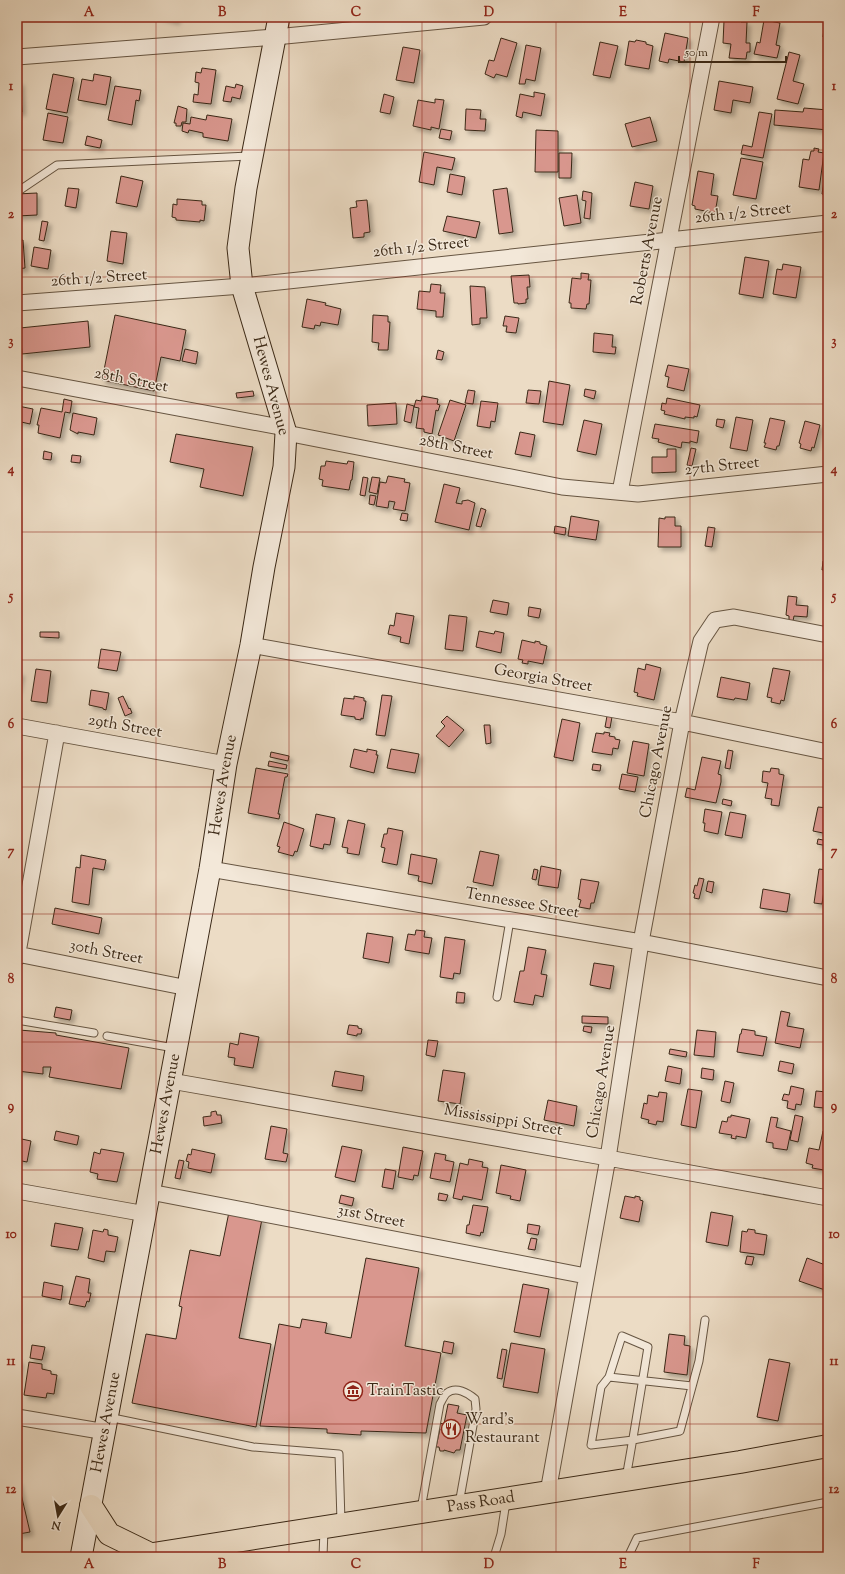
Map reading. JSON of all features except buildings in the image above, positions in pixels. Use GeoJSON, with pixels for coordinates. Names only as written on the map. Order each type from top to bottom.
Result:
{"type":"FeatureCollection","features":[{"type":"Feature","properties":{"kind":"main road","name":"Hewes Avenue"},"geometry":{"type":"LineString","coordinates":[[81,1557],[177,1049],[210,868],[226,764],[251,645],[264,567],[284,467],[286,431],[242,286],[238,248],[252,156],[278,17]]}},
{"type":"Feature","properties":{"kind":"main road","name":"Pass Road"},"geometry":{"type":"LineString","coordinates":[[142,1556],[740,1462],[828,1446]]}},
{"type":"Feature","properties":{"kind":"main road"},"geometry":{"type":"LineString","coordinates":[[91,1506],[109,1534],[142,1556]]}},
{"type":"Feature","properties":{"kind":"street"},"geometry":{"type":"LineString","coordinates":[[17,57],[275,37],[484,17]]}},
{"type":"Feature","properties":{"kind":"street","name":"Roberts Avenue"},"geometry":{"type":"LineString","coordinates":[[620,492],[712,17]]}},
{"type":"Feature","properties":{"kind":"street","name":"26th 1/2 Street"},"geometry":{"type":"LineString","coordinates":[[17,303],[242,286],[828,223]]}},
{"type":"Feature","properties":{"kind":"street","name":"28th Street"},"geometry":{"type":"LineString","coordinates":[[17,378],[562,487],[620,492]]}},
{"type":"Feature","properties":{"kind":"street","name":"27th Street"},"geometry":{"type":"LineString","coordinates":[[620,492],[638,494],[828,474]]}},
{"type":"Feature","properties":{"kind":"street","name":"Chicago Avenue"},"geometry":{"type":"LineString","coordinates":[[548,1492],[608,1158],[641,942],[682,722],[702,641],[715,620],[734,616],[828,635]]}},
{"type":"Feature","properties":{"kind":"street","name":"Georgia Street"},"geometry":{"type":"LineString","coordinates":[[251,645],[682,722],[828,752]]}},
{"type":"Feature","properties":{"kind":"street","name":"29th Street"},"geometry":{"type":"LineString","coordinates":[[17,726],[226,764]]}},
{"type":"Feature","properties":{"kind":"street"},"geometry":{"type":"LineString","coordinates":[[17,955],[57,733]]}},
{"type":"Feature","properties":{"kind":"street","name":"Tennessee Street"},"geometry":{"type":"LineString","coordinates":[[210,868],[641,942],[828,978]]}},
{"type":"Feature","properties":{"kind":"street","name":"30th Street"},"geometry":{"type":"LineString","coordinates":[[17,955],[188,988]]}},
{"type":"Feature","properties":{"kind":"street","name":"Mississippi Street"},"geometry":{"type":"LineString","coordinates":[[171,1081],[828,1198]]}},
{"type":"Feature","properties":{"kind":"street"},"geometry":{"type":"LineString","coordinates":[[17,1191],[146,1214]]}},
{"type":"Feature","properties":{"kind":"street","name":"31st Street"},"geometry":{"type":"LineString","coordinates":[[150,1192],[586,1276]]}},
{"type":"Feature","properties":{"kind":"street"},"geometry":{"type":"LineString","coordinates":[[17,1417],[107,1424]]}},
{"type":"Feature","properties":{"kind":"lane"},"geometry":{"type":"LineString","coordinates":[[17,192],[57,165],[252,156]]}},
{"type":"Feature","properties":{"kind":"lane"},"geometry":{"type":"LineString","coordinates":[[497,997],[510,920]]}},
{"type":"Feature","properties":{"kind":"lane"},"geometry":{"type":"LineString","coordinates":[[17,1020],[94,1033]]}},
{"type":"Feature","properties":{"kind":"lane"},"geometry":{"type":"LineString","coordinates":[[107,1036],[177,1049]]}},
{"type":"Feature","properties":{"kind":"lane"},"geometry":{"type":"LineString","coordinates":[[626,1480],[633,1440],[643,1381],[648,1347],[622,1336],[609,1377],[601,1387],[591,1446],[633,1440],[680,1431],[698,1361],[705,1320]]}},
{"type":"Feature","properties":{"kind":"lane"},"geometry":{"type":"LineString","coordinates":[[609,1377],[692,1386]]}},
{"type":"Feature","properties":{"kind":"lane"},"geometry":{"type":"LineString","coordinates":[[421,1512],[440,1404],[447,1393],[454,1390],[467,1393],[475,1399],[476,1409],[459,1506]]}},
{"type":"Feature","properties":{"kind":"lane"},"geometry":{"type":"LineString","coordinates":[[107,1424],[253,1447],[339,1454],[332,1526],[323,1557]]}},
{"type":"Feature","properties":{"kind":"lane"},"geometry":{"type":"LineString","coordinates":[[494,1557],[501,1534],[506,1498]]}},
{"type":"Feature","properties":{"kind":"lane"},"geometry":{"type":"LineString","coordinates":[[628,1557],[637,1538],[828,1502]]}},
{"type":"Feature","properties":{"kind":"place","name":"TrainTastic"},"geometry":{"type":"Point","coordinates":[353,1391]}},
{"type":"Feature","properties":{"kind":"place","name":"Ward's Restaurant"},"geometry":{"type":"Point","coordinates":[451,1429]}}]}
